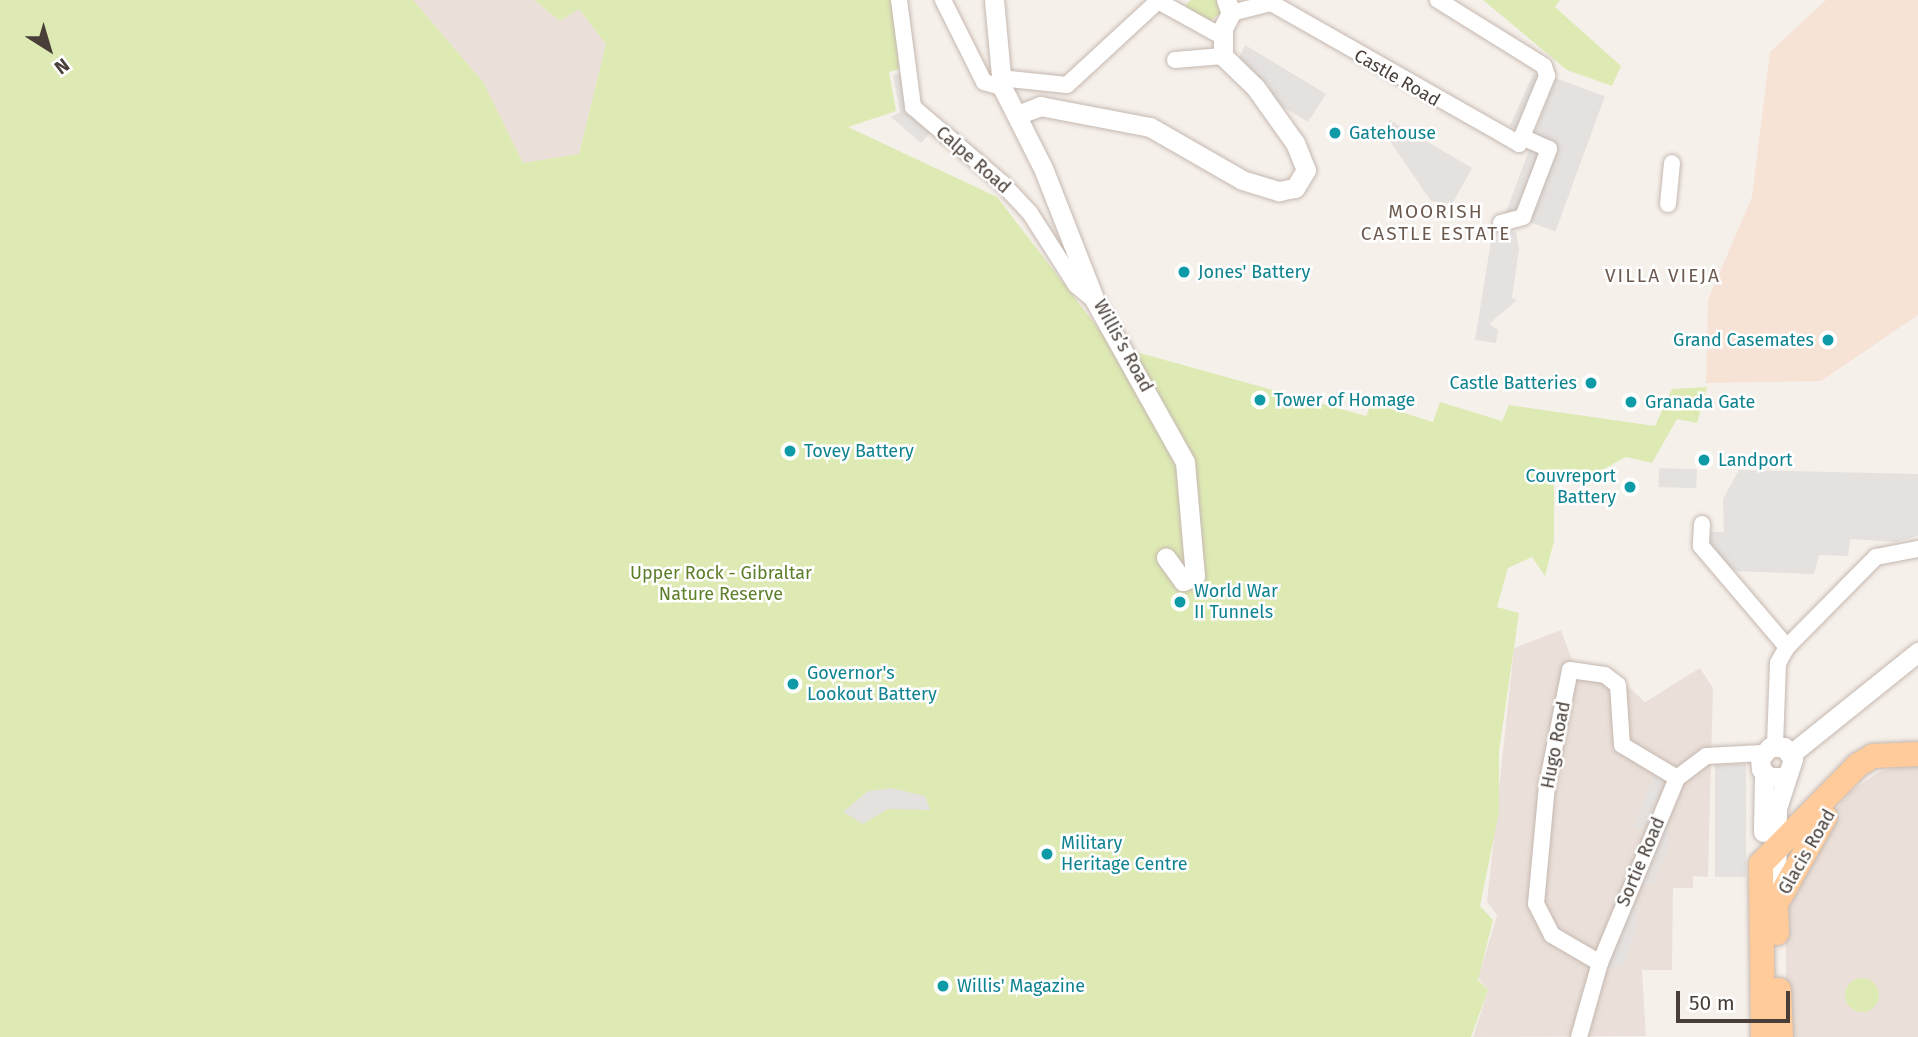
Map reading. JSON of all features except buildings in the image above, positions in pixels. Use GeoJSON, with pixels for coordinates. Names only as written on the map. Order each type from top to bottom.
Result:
{"type":"FeatureCollection","features":[{"type":"Feature","properties":{"kind":"main road","name":"Glacis Road"},"geometry":{"type":"LineString","coordinates":[[1768,857],[1858,765],[1873,757],[1913,755]]}},
{"type":"Feature","properties":{"kind":"main road","name":"Glacis Road"},"geometry":{"type":"LineString","coordinates":[[1776,904],[1818,825],[1846,789],[1913,755]]}},
{"type":"Feature","properties":{"kind":"main road"},"geometry":{"type":"LineString","coordinates":[[1763,1037],[1768,857]]}},
{"type":"Feature","properties":{"kind":"main road"},"geometry":{"type":"LineString","coordinates":[[1776,904],[1781,1037]]}},
{"type":"Feature","properties":{"kind":"street","name":"Calpe Road"},"geometry":{"type":"LineString","coordinates":[[899,0],[914,107],[1012,193],[1076,285],[1095,301]]}},
{"type":"Feature","properties":{"kind":"street"},"geometry":{"type":"LineString","coordinates":[[943,0],[984,82],[1067,85],[1158,1],[1223,46],[1295,143],[1306,170],[1295,188],[1279,191],[1242,180],[1150,127],[1040,106],[1017,115]]}},
{"type":"Feature","properties":{"kind":"street","name":"Willis’s Road"},"geometry":{"type":"LineString","coordinates":[[994,0],[1001,83],[1095,301],[1185,462],[1195,576],[1183,581],[1166,558]]}},
{"type":"Feature","properties":{"kind":"street"},"geometry":{"type":"LineString","coordinates":[[1438,0],[1544,66],[1547,76],[1522,137],[1549,149],[1523,217],[1501,223]]}},
{"type":"Feature","properties":{"kind":"street","name":"Castle Road"},"geometry":{"type":"LineString","coordinates":[[1228,7],[1269,1],[1440,102],[1519,144],[1522,137]]}},
{"type":"Feature","properties":{"kind":"street"},"geometry":{"type":"LineString","coordinates":[[1223,46],[1228,7]]}},
{"type":"Feature","properties":{"kind":"street"},"geometry":{"type":"LineString","coordinates":[[1175,60],[1223,46]]}},
{"type":"Feature","properties":{"kind":"street"},"geometry":{"type":"LineString","coordinates":[[1668,204],[1672,163]]}},
{"type":"Feature","properties":{"kind":"street"},"geometry":{"type":"LineString","coordinates":[[1702,524],[1701,546],[1787,647]]}},
{"type":"Feature","properties":{"kind":"street"},"geometry":{"type":"LineString","coordinates":[[1768,857],[1784,776],[1776,751],[1778,663],[1787,647],[1876,557],[1918,549]]}},
{"type":"Feature","properties":{"kind":"street"},"geometry":{"type":"LineString","coordinates":[[1776,904],[1768,857],[1764,774],[1776,751],[1918,652]]}},
{"type":"Feature","properties":{"kind":"street","name":"Hugo Road"},"geometry":{"type":"LineString","coordinates":[[1600,963],[1552,935],[1536,904],[1547,785],[1570,670],[1605,675],[1618,685],[1622,744],[1677,778]]}},
{"type":"Feature","properties":{"kind":"street"},"geometry":{"type":"LineString","coordinates":[[1677,778],[1706,756],[1776,751]]}},
{"type":"Feature","properties":{"kind":"street"},"geometry":{"type":"LineString","coordinates":[[1764,774],[1784,776]]}},
{"type":"Feature","properties":{"kind":"street","name":"Sortie Road"},"geometry":{"type":"LineString","coordinates":[[1579,1037],[1600,963],[1677,778]]}},
{"type":"Feature","properties":{"kind":"shaded area"},"geometry":{"type":"Polygon","coordinates":[[[413,0],[534,0],[560,21],[579,9],[606,44],[579,154],[523,163],[483,82],[413,0]]]}},
{"type":"Feature","properties":{"kind":"shaded area"},"geometry":{"type":"Polygon","coordinates":[[[1826,0],[1918,0],[1918,315],[1821,381],[1706,383],[1708,300],[1752,197],[1770,52],[1826,0]]]}},
{"type":"Feature","properties":{"kind":"shaded area"},"geometry":{"type":"Polygon","coordinates":[[[1245,45],[1326,94],[1308,122],[1275,102],[1268,84],[1236,65],[1245,45]]]}},
{"type":"Feature","properties":{"kind":"shaded area"},"geometry":{"type":"Polygon","coordinates":[[[904,73],[934,129],[921,143],[891,117],[900,112],[893,75],[904,73]]]}},
{"type":"Feature","properties":{"kind":"shaded area"},"geometry":{"type":"Polygon","coordinates":[[[1533,74],[1542,78],[1519,130],[1510,126],[1533,74]]]}},
{"type":"Feature","properties":{"kind":"shaded area"},"geometry":{"type":"Polygon","coordinates":[[[1555,78],[1605,96],[1556,231],[1506,213],[1555,78]]]}},
{"type":"Feature","properties":{"kind":"shaded area"},"geometry":{"type":"Polygon","coordinates":[[[1390,120],[1472,168],[1452,204],[1431,201],[1383,131],[1390,120]]]}},
{"type":"Feature","properties":{"kind":"shaded area"},"geometry":{"type":"Polygon","coordinates":[[[1493,229],[1516,232],[1519,249],[1512,298],[1517,300],[1489,324],[1498,330],[1496,343],[1475,340],[1493,229]]]}},
{"type":"Feature","properties":{"kind":"shaded area"},"geometry":{"type":"Polygon","coordinates":[[[1659,468],[1697,469],[1696,488],[1658,487],[1659,468]]]}},
{"type":"Feature","properties":{"kind":"shaded area"},"geometry":{"type":"Polygon","coordinates":[[[1739,470],[1918,474],[1918,536],[1896,542],[1850,539],[1848,556],[1819,555],[1814,574],[1735,571],[1716,557],[1710,540],[1711,532],[1724,532],[1723,499],[1739,470]]]}},
{"type":"Feature","properties":{"kind":"shaded area"},"geometry":{"type":"Polygon","coordinates":[[[1561,630],[1573,662],[1606,666],[1645,702],[1700,668],[1713,688],[1708,877],[1693,876],[1693,888],[1673,888],[1672,970],[1642,970],[1646,1036],[1473,1037],[1488,990],[1478,978],[1497,915],[1487,902],[1514,648],[1561,630]]]}},
{"type":"Feature","properties":{"kind":"shaded area"},"geometry":{"type":"Polygon","coordinates":[[[1918,763],[1918,1037],[1787,1037],[1785,899],[1817,835],[1850,792],[1879,772],[1918,763]]]}},
{"type":"Feature","properties":{"kind":"shaded area"},"geometry":{"type":"Polygon","coordinates":[[[1715,764],[1746,764],[1746,877],[1715,877],[1715,764]]]}},
{"type":"Feature","properties":{"kind":"shaded area"},"geometry":{"type":"Polygon","coordinates":[[[1654,776],[1664,780],[1644,831],[1633,827],[1654,776]]]}},
{"type":"Feature","properties":{"kind":"shaded area"},"geometry":{"type":"Polygon","coordinates":[[[891,788],[925,796],[930,810],[888,809],[863,824],[843,812],[868,791],[891,788]]]}},
{"type":"Feature","properties":{"kind":"shaded area"},"geometry":{"type":"Polygon","coordinates":[[[1670,815],[1668,849],[1653,885],[1635,886],[1670,815]]]}},
{"type":"Feature","properties":{"kind":"shaded area"},"geometry":{"type":"Polygon","coordinates":[[[1628,904],[1637,908],[1637,927],[1624,965],[1606,968],[1628,904]]]}},
{"type":"Feature","properties":{"kind":"green space","name":"Upper Rock - Gibraltar Nature Reserve"},"geometry":{"type":"Polygon","coordinates":[[[0,0],[413,0],[483,82],[523,163],[579,154],[606,44],[579,9],[560,21],[534,0],[893,0],[903,68],[889,72],[896,111],[848,127],[997,197],[1111,345],[1366,416],[1372,403],[1433,422],[1440,402],[1502,421],[1509,405],[1655,426],[1672,389],[1707,387],[1697,423],[1677,419],[1652,463],[1626,457],[1584,480],[1554,481],[1554,541],[1545,576],[1532,557],[1508,568],[1497,607],[1519,613],[1499,751],[1499,812],[1480,906],[1493,920],[1478,980],[1488,990],[1471,1037],[0,1037],[0,0]]]}},
{"type":"Feature","properties":{"kind":"green space"},"geometry":{"type":"Polygon","coordinates":[[[1191,0],[1218,0],[1222,12],[1207,23],[1185,5],[1191,0]]]}},
{"type":"Feature","properties":{"kind":"green space"},"geometry":{"type":"Polygon","coordinates":[[[1483,0],[1560,0],[1555,7],[1621,66],[1612,86],[1567,70],[1483,0]]]}},
{"type":"Feature","properties":{"kind":"green space"},"geometry":{"type":"Polygon","coordinates":[[[1862,978],[1874,983],[1879,995],[1874,1007],[1862,1012],[1850,1007],[1845,995],[1850,983],[1862,978]]]}},
{"type":"Feature","properties":{"kind":"place","name":"Gatehouse"},"geometry":{"type":"Point","coordinates":[1335,133]}},
{"type":"Feature","properties":{"kind":"place","name":"Jones' Battery"},"geometry":{"type":"Point","coordinates":[1184,272]}},
{"type":"Feature","properties":{"kind":"place","name":"Grand Casemates"},"geometry":{"type":"Point","coordinates":[1828,340]}},
{"type":"Feature","properties":{"kind":"place","name":"Castle Batteries"},"geometry":{"type":"Point","coordinates":[1591,383]}},
{"type":"Feature","properties":{"kind":"place","name":"Tower of Homage"},"geometry":{"type":"Point","coordinates":[1260,400]}},
{"type":"Feature","properties":{"kind":"place","name":"Granada Gate"},"geometry":{"type":"Point","coordinates":[1631,402]}},
{"type":"Feature","properties":{"kind":"place","name":"Tovey Battery"},"geometry":{"type":"Point","coordinates":[790,451]}},
{"type":"Feature","properties":{"kind":"place","name":"Landport"},"geometry":{"type":"Point","coordinates":[1704,460]}},
{"type":"Feature","properties":{"kind":"place","name":"Couvreport Battery"},"geometry":{"type":"Point","coordinates":[1630,487]}},
{"type":"Feature","properties":{"kind":"place","name":"World War II Tunnels"},"geometry":{"type":"Point","coordinates":[1180,602]}},
{"type":"Feature","properties":{"kind":"place","name":"Governor's Lookout Battery"},"geometry":{"type":"Point","coordinates":[793,684]}},
{"type":"Feature","properties":{"kind":"place","name":"Military Heritage Centre"},"geometry":{"type":"Point","coordinates":[1047,854]}},
{"type":"Feature","properties":{"kind":"place","name":"Willis' Magazine"},"geometry":{"type":"Point","coordinates":[943,986]}},
{"type":"Feature","properties":{"kind":"district","name":"MOORISH CASTLE ESTATE"},"geometry":{"type":"Point","coordinates":[1436,223]}},
{"type":"Feature","properties":{"kind":"district","name":"VILLA VIEJA"},"geometry":{"type":"Point","coordinates":[1663,276]}}]}
